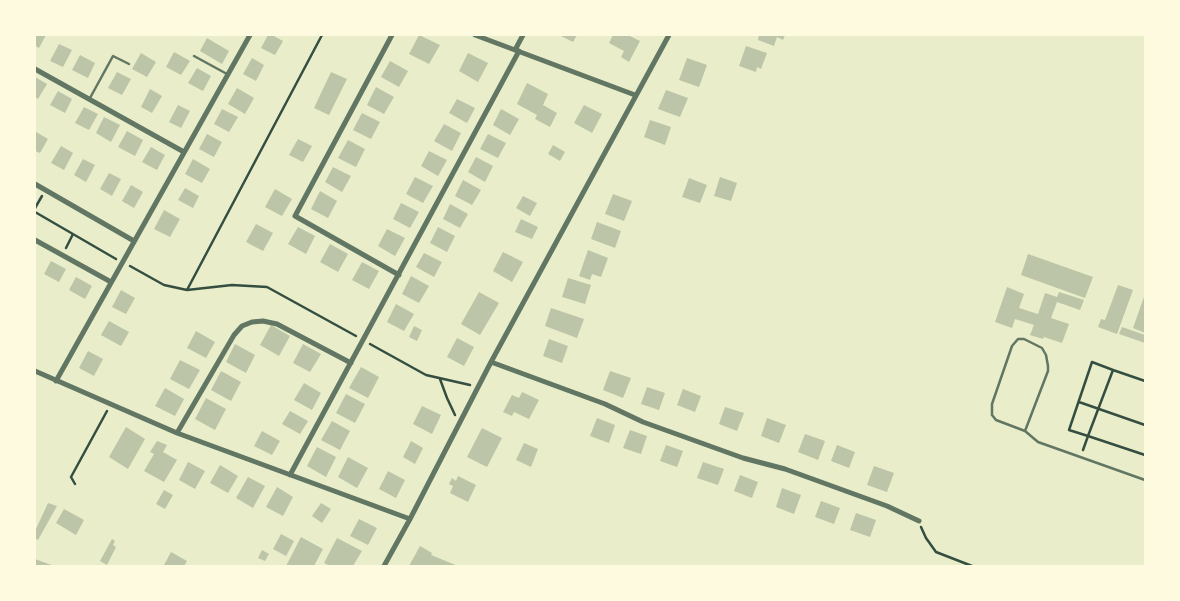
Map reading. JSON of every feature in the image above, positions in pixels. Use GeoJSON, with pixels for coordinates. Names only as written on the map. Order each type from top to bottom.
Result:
{"type":"FeatureCollection","features":[{"type":"Feature","properties":{"kind":"street"},"geometry":{"type":"LineString","coordinates":[[56,381],[250,35]]}},
{"type":"Feature","properties":{"kind":"street"},"geometry":{"type":"LineString","coordinates":[[392,35],[295,216],[399,275]]}},
{"type":"Feature","properties":{"kind":"street"},"geometry":{"type":"LineString","coordinates":[[475,35],[635,95]]}},
{"type":"Feature","properties":{"kind":"street"},"geometry":{"type":"LineString","coordinates":[[290,475],[399,275],[517,51],[523,35]]}},
{"type":"Feature","properties":{"kind":"street"},"geometry":{"type":"LineString","coordinates":[[384,566],[491,362],[669,35]]}},
{"type":"Feature","properties":{"kind":"street"},"geometry":{"type":"LineString","coordinates":[[35,69],[184,152]]}},
{"type":"Feature","properties":{"kind":"street"},"geometry":{"type":"LineString","coordinates":[[35,184],[134,242]]}},
{"type":"Feature","properties":{"kind":"street"},"geometry":{"type":"LineString","coordinates":[[35,240],[111,282]]}},
{"type":"Feature","properties":{"kind":"street"},"geometry":{"type":"LineString","coordinates":[[177,433],[234,335],[242,326],[252,322],[263,321],[277,324],[350,363]]}},
{"type":"Feature","properties":{"kind":"street"},"geometry":{"type":"LineString","coordinates":[[491,362],[605,404],[642,422],[743,458],[778,467],[887,506],[919,521]]}},
{"type":"Feature","properties":{"kind":"street"},"geometry":{"type":"LineString","coordinates":[[35,371],[177,433],[410,519]]}},
{"type":"Feature","properties":{"kind":"lane"},"geometry":{"type":"LineString","coordinates":[[90,100],[113,56],[129,64]]}},
{"type":"Feature","properties":{"kind":"lane"},"geometry":{"type":"LineString","coordinates":[[194,56],[227,74]]}},
{"type":"Feature","properties":{"kind":"lane"},"geometry":{"type":"LineString","coordinates":[[1025,431],[1048,371],[1048,366],[1046,354],[1042,348],[1024,339],[1018,339],[1012,346],[992,404],[992,415],[996,420],[1025,431],[1038,442],[1145,480]]}},
{"type":"Feature","properties":{"kind":"path"},"geometry":{"type":"LineString","coordinates":[[187,290],[322,35]]}},
{"type":"Feature","properties":{"kind":"path"},"geometry":{"type":"LineString","coordinates":[[35,208],[46,190]]}},
{"type":"Feature","properties":{"kind":"path"},"geometry":{"type":"LineString","coordinates":[[35,212],[164,285],[187,290],[232,285],[267,287],[426,375],[479,386]]}},
{"type":"Feature","properties":{"kind":"path"},"geometry":{"type":"LineString","coordinates":[[62,255],[73,234]]}},
{"type":"Feature","properties":{"kind":"path"},"geometry":{"type":"LineString","coordinates":[[1145,381],[1092,362],[1069,430],[1145,455]]}},
{"type":"Feature","properties":{"kind":"path"},"geometry":{"type":"LineString","coordinates":[[1083,450],[1113,370]]}},
{"type":"Feature","properties":{"kind":"path"},"geometry":{"type":"LineString","coordinates":[[440,379],[450,405]]}},
{"type":"Feature","properties":{"kind":"path"},"geometry":{"type":"LineString","coordinates":[[1079,402],[1145,425]]}},
{"type":"Feature","properties":{"kind":"path"},"geometry":{"type":"LineString","coordinates":[[75,484],[71,477],[110,405]]}},
{"type":"Feature","properties":{"kind":"path"},"geometry":{"type":"LineString","coordinates":[[919,521],[926,538],[936,552],[972,566]]}},
{"type":"Feature","properties":{"kind":"building"},"geometry":{"type":"Polygon","coordinates":[[[35,35],[46,35],[39,48],[35,46],[35,35]]]}},
{"type":"Feature","properties":{"kind":"building"},"geometry":{"type":"Polygon","coordinates":[[[268,35],[283,41],[275,55],[261,48],[268,35]]]}},
{"type":"Feature","properties":{"kind":"building"},"geometry":{"type":"Polygon","coordinates":[[[419,35],[440,45],[429,64],[409,54],[419,35]]]}},
{"type":"Feature","properties":{"kind":"building"},"geometry":{"type":"Polygon","coordinates":[[[559,35],[577,35],[573,42],[559,35]]]}},
{"type":"Feature","properties":{"kind":"building"},"geometry":{"type":"Polygon","coordinates":[[[613,35],[628,35],[640,41],[629,62],[621,57],[624,51],[609,43],[613,35]]]}},
{"type":"Feature","properties":{"kind":"building"},"geometry":{"type":"Polygon","coordinates":[[[759,35],[785,35],[783,40],[777,37],[774,46],[758,40],[759,35]]]}},
{"type":"Feature","properties":{"kind":"building"},"geometry":{"type":"Polygon","coordinates":[[[207,38],[229,51],[222,64],[200,51],[207,38]]]}},
{"type":"Feature","properties":{"kind":"building"},"geometry":{"type":"Polygon","coordinates":[[[59,44],[72,50],[63,67],[50,61],[59,44]]]}},
{"type":"Feature","properties":{"kind":"building"},"geometry":{"type":"Polygon","coordinates":[[[746,46],[767,53],[761,69],[757,67],[756,72],[739,66],[746,46]]]}},
{"type":"Feature","properties":{"kind":"building"},"geometry":{"type":"Polygon","coordinates":[[[174,52],[190,61],[181,75],[166,67],[174,52]]]}},
{"type":"Feature","properties":{"kind":"building"},"geometry":{"type":"Polygon","coordinates":[[[141,53],[156,62],[147,77],[132,69],[141,53]]]}},
{"type":"Feature","properties":{"kind":"building"},"geometry":{"type":"Polygon","coordinates":[[[468,53],[488,63],[478,82],[459,71],[468,53]]]}},
{"type":"Feature","properties":{"kind":"building"},"geometry":{"type":"Polygon","coordinates":[[[80,55],[95,63],[88,78],[72,70],[80,55]]]}},
{"type":"Feature","properties":{"kind":"building"},"geometry":{"type":"Polygon","coordinates":[[[252,58],[264,65],[256,81],[243,74],[252,58]]]}},
{"type":"Feature","properties":{"kind":"building"},"geometry":{"type":"Polygon","coordinates":[[[687,58],[707,65],[699,87],[679,80],[687,58]]]}},
{"type":"Feature","properties":{"kind":"building"},"geometry":{"type":"Polygon","coordinates":[[[390,61],[408,71],[399,87],[381,77],[390,61]]]}},
{"type":"Feature","properties":{"kind":"building"},"geometry":{"type":"Polygon","coordinates":[[[197,68],[211,76],[203,91],[188,83],[197,68]]]}},
{"type":"Feature","properties":{"kind":"building"},"geometry":{"type":"Polygon","coordinates":[[[117,72],[131,79],[122,95],[108,88],[117,72]]]}},
{"type":"Feature","properties":{"kind":"building"},"geometry":{"type":"Polygon","coordinates":[[[331,72],[347,79],[329,115],[314,108],[331,72]]]}},
{"type":"Feature","properties":{"kind":"building"},"geometry":{"type":"Polygon","coordinates":[[[35,77],[47,84],[38,99],[35,97],[35,77]]]}},
{"type":"Feature","properties":{"kind":"building"},"geometry":{"type":"Polygon","coordinates":[[[527,83],[548,94],[543,105],[557,113],[550,127],[535,119],[537,115],[517,104],[527,83]]]}},
{"type":"Feature","properties":{"kind":"building"},"geometry":{"type":"Polygon","coordinates":[[[376,87],[394,97],[384,114],[367,105],[376,87]]]}},
{"type":"Feature","properties":{"kind":"building"},"geometry":{"type":"Polygon","coordinates":[[[237,88],[254,98],[245,114],[228,104],[237,88]]]}},
{"type":"Feature","properties":{"kind":"building"},"geometry":{"type":"Polygon","coordinates":[[[150,89],[162,96],[152,113],[141,107],[150,89]]]}},
{"type":"Feature","properties":{"kind":"building"},"geometry":{"type":"Polygon","coordinates":[[[666,90],[688,98],[680,117],[658,109],[666,90]]]}},
{"type":"Feature","properties":{"kind":"building"},"geometry":{"type":"Polygon","coordinates":[[[58,91],[72,99],[65,113],[50,105],[58,91]]]}},
{"type":"Feature","properties":{"kind":"building"},"geometry":{"type":"Polygon","coordinates":[[[457,99],[475,108],[467,123],[449,113],[457,99]]]}},
{"type":"Feature","properties":{"kind":"building"},"geometry":{"type":"Polygon","coordinates":[[[178,105],[190,111],[181,128],[169,122],[178,105]]]}},
{"type":"Feature","properties":{"kind":"building"},"geometry":{"type":"Polygon","coordinates":[[[584,105],[602,114],[592,133],[574,123],[584,105]]]}},
{"type":"Feature","properties":{"kind":"building"},"geometry":{"type":"Polygon","coordinates":[[[84,107],[98,114],[89,130],[75,123],[84,107]]]}},
{"type":"Feature","properties":{"kind":"building"},"geometry":{"type":"Polygon","coordinates":[[[222,109],[238,117],[229,132],[214,124],[222,109]]]}},
{"type":"Feature","properties":{"kind":"building"},"geometry":{"type":"Polygon","coordinates":[[[501,109],[519,119],[510,135],[493,125],[501,109]]]}},
{"type":"Feature","properties":{"kind":"building"},"geometry":{"type":"Polygon","coordinates":[[[362,113],[380,122],[371,139],[353,130],[362,113]]]}},
{"type":"Feature","properties":{"kind":"building"},"geometry":{"type":"Polygon","coordinates":[[[104,117],[120,125],[111,142],[96,133],[104,117]]]}},
{"type":"Feature","properties":{"kind":"building"},"geometry":{"type":"Polygon","coordinates":[[[650,120],[671,127],[665,145],[644,137],[650,120]]]}},
{"type":"Feature","properties":{"kind":"building"},"geometry":{"type":"Polygon","coordinates":[[[444,124],[461,133],[452,151],[434,141],[444,124]]]}},
{"type":"Feature","properties":{"kind":"building"},"geometry":{"type":"Polygon","coordinates":[[[127,131],[143,140],[135,156],[118,147],[127,131]]]}},
{"type":"Feature","properties":{"kind":"building"},"geometry":{"type":"Polygon","coordinates":[[[36,132],[48,139],[40,153],[35,151],[36,132]]]}},
{"type":"Feature","properties":{"kind":"building"},"geometry":{"type":"Polygon","coordinates":[[[207,134],[222,142],[214,157],[199,149],[207,134]]]}},
{"type":"Feature","properties":{"kind":"building"},"geometry":{"type":"Polygon","coordinates":[[[488,134],[506,143],[498,158],[480,149],[488,134]]]}},
{"type":"Feature","properties":{"kind":"building"},"geometry":{"type":"Polygon","coordinates":[[[298,139],[312,146],[303,162],[289,155],[298,139]]]}},
{"type":"Feature","properties":{"kind":"building"},"geometry":{"type":"Polygon","coordinates":[[[348,140],[365,149],[356,167],[338,158],[348,140]]]}},
{"type":"Feature","properties":{"kind":"building"},"geometry":{"type":"Polygon","coordinates":[[[553,145],[565,152],[560,161],[548,154],[553,145]]]}},
{"type":"Feature","properties":{"kind":"building"},"geometry":{"type":"Polygon","coordinates":[[[61,146],[73,153],[64,170],[51,163],[61,146]]]}},
{"type":"Feature","properties":{"kind":"building"},"geometry":{"type":"Polygon","coordinates":[[[151,147],[165,155],[157,170],[142,162],[151,147]]]}},
{"type":"Feature","properties":{"kind":"building"},"geometry":{"type":"Polygon","coordinates":[[[429,151],[447,160],[438,176],[421,166],[429,151]]]}},
{"type":"Feature","properties":{"kind":"building"},"geometry":{"type":"Polygon","coordinates":[[[476,157],[493,166],[485,182],[468,172],[476,157]]]}},
{"type":"Feature","properties":{"kind":"building"},"geometry":{"type":"Polygon","coordinates":[[[83,159],[95,165],[86,182],[74,175],[83,159]]]}},
{"type":"Feature","properties":{"kind":"building"},"geometry":{"type":"Polygon","coordinates":[[[193,159],[210,169],[202,183],[185,174],[193,159]]]}},
{"type":"Feature","properties":{"kind":"building"},"geometry":{"type":"Polygon","coordinates":[[[333,167],[351,176],[342,192],[325,182],[333,167]]]}},
{"type":"Feature","properties":{"kind":"building"},"geometry":{"type":"Polygon","coordinates":[[[109,173],[121,179],[112,196],[100,189],[109,173]]]}},
{"type":"Feature","properties":{"kind":"building"},"geometry":{"type":"Polygon","coordinates":[[[415,177],[433,186],[423,203],[406,194],[415,177]]]}},
{"type":"Feature","properties":{"kind":"building"},"geometry":{"type":"Polygon","coordinates":[[[720,177],[737,183],[731,201],[714,196],[720,177]]]}},
{"type":"Feature","properties":{"kind":"building"},"geometry":{"type":"Polygon","coordinates":[[[689,178],[707,185],[700,203],[682,197],[689,178]]]}},
{"type":"Feature","properties":{"kind":"building"},"geometry":{"type":"Polygon","coordinates":[[[463,180],[481,190],[472,205],[455,196],[463,180]]]}},
{"type":"Feature","properties":{"kind":"building"},"geometry":{"type":"Polygon","coordinates":[[[131,185],[143,192],[134,208],[122,201],[131,185]]]}},
{"type":"Feature","properties":{"kind":"building"},"geometry":{"type":"Polygon","coordinates":[[[185,188],[199,196],[193,208],[178,200],[185,188]]]}},
{"type":"Feature","properties":{"kind":"building"},"geometry":{"type":"Polygon","coordinates":[[[275,189],[292,199],[282,216],[265,207],[275,189]]]}},
{"type":"Feature","properties":{"kind":"building"},"geometry":{"type":"Polygon","coordinates":[[[320,191],[337,201],[328,218],[311,209],[320,191]]]}},
{"type":"Feature","properties":{"kind":"building"},"geometry":{"type":"Polygon","coordinates":[[[613,194],[632,201],[624,221],[605,214],[613,194]]]}},
{"type":"Feature","properties":{"kind":"building"},"geometry":{"type":"Polygon","coordinates":[[[523,196],[537,203],[530,216],[516,208],[523,196]]]}},
{"type":"Feature","properties":{"kind":"building"},"geometry":{"type":"Polygon","coordinates":[[[401,203],[419,212],[410,228],[393,219],[401,203]]]}},
{"type":"Feature","properties":{"kind":"building"},"geometry":{"type":"Polygon","coordinates":[[[450,204],[468,214],[460,228],[443,219],[450,204]]]}},
{"type":"Feature","properties":{"kind":"building"},"geometry":{"type":"Polygon","coordinates":[[[164,210],[180,219],[170,237],[154,229],[164,210]]]}},
{"type":"Feature","properties":{"kind":"building"},"geometry":{"type":"Polygon","coordinates":[[[521,219],[538,227],[532,239],[515,232],[521,219]]]}},
{"type":"Feature","properties":{"kind":"building"},"geometry":{"type":"Polygon","coordinates":[[[597,222],[621,231],[615,248],[591,239],[597,222]]]}},
{"type":"Feature","properties":{"kind":"building"},"geometry":{"type":"Polygon","coordinates":[[[256,224],[273,233],[263,251],[246,242],[256,224]]]}},
{"type":"Feature","properties":{"kind":"building"},"geometry":{"type":"Polygon","coordinates":[[[298,227],[315,236],[306,254],[288,244],[298,227]]]}},
{"type":"Feature","properties":{"kind":"building"},"geometry":{"type":"Polygon","coordinates":[[[438,227],[455,236],[447,252],[430,243],[438,227]]]}},
{"type":"Feature","properties":{"kind":"building"},"geometry":{"type":"Polygon","coordinates":[[[387,229],[405,238],[395,256],[378,246],[387,229]]]}},
{"type":"Feature","properties":{"kind":"building"},"geometry":{"type":"Polygon","coordinates":[[[330,244],[348,254],[338,272],[320,262],[330,244]]]}},
{"type":"Feature","properties":{"kind":"building"},"geometry":{"type":"Polygon","coordinates":[[[588,250],[608,258],[601,277],[592,274],[590,280],[579,276],[588,250]]]}},
{"type":"Feature","properties":{"kind":"building"},"geometry":{"type":"Polygon","coordinates":[[[503,252],[523,262],[512,282],[493,271],[503,252]]]}},
{"type":"Feature","properties":{"kind":"building"},"geometry":{"type":"Polygon","coordinates":[[[424,253],[442,262],[434,277],[416,267],[424,253]]]}},
{"type":"Feature","properties":{"kind":"building"},"geometry":{"type":"Polygon","coordinates":[[[1028,254],[1093,277],[1085,298],[1021,275],[1028,254]]]}},
{"type":"Feature","properties":{"kind":"building"},"geometry":{"type":"Polygon","coordinates":[[[51,261],[66,269],[59,282],[44,274],[51,261]]]}},
{"type":"Feature","properties":{"kind":"building"},"geometry":{"type":"Polygon","coordinates":[[[362,262],[379,271],[369,289],[352,280],[362,262]]]}},
{"type":"Feature","properties":{"kind":"building"},"geometry":{"type":"Polygon","coordinates":[[[411,276],[429,286],[419,303],[402,294],[411,276]]]}},
{"type":"Feature","properties":{"kind":"building"},"geometry":{"type":"Polygon","coordinates":[[[76,277],[92,286],[85,299],[69,290],[76,277]]]}},
{"type":"Feature","properties":{"kind":"building"},"geometry":{"type":"Polygon","coordinates":[[[568,278],[591,285],[585,304],[562,297],[568,278]]]}},
{"type":"Feature","properties":{"kind":"building"},"geometry":{"type":"Polygon","coordinates":[[[1118,285],[1133,290],[1117,334],[1098,327],[1101,319],[1105,320],[1118,285]]]}},
{"type":"Feature","properties":{"kind":"building"},"geometry":{"type":"Polygon","coordinates":[[[1007,287],[1024,294],[1019,308],[1038,314],[1045,293],[1057,297],[1059,292],[1084,300],[1080,310],[1057,302],[1051,318],[1069,324],[1062,343],[1030,335],[1034,325],[1015,319],[1012,328],[995,322],[1007,287]]]}},
{"type":"Feature","properties":{"kind":"building"},"geometry":{"type":"Polygon","coordinates":[[[121,290],[135,298],[126,314],[112,307],[121,290]]]}},
{"type":"Feature","properties":{"kind":"building"},"geometry":{"type":"Polygon","coordinates":[[[479,292],[499,303],[480,335],[461,324],[479,292]]]}},
{"type":"Feature","properties":{"kind":"building"},"geometry":{"type":"Polygon","coordinates":[[[1145,294],[1145,333],[1133,328],[1145,294]]]}},
{"type":"Feature","properties":{"kind":"building"},"geometry":{"type":"Polygon","coordinates":[[[396,304],[414,314],[404,331],[387,322],[396,304]]]}},
{"type":"Feature","properties":{"kind":"building"},"geometry":{"type":"Polygon","coordinates":[[[551,308],[584,319],[577,338],[545,326],[551,308]]]}},
{"type":"Feature","properties":{"kind":"building"},"geometry":{"type":"Polygon","coordinates":[[[109,321],[129,332],[121,346],[101,335],[109,321]]]}},
{"type":"Feature","properties":{"kind":"building"},"geometry":{"type":"Polygon","coordinates":[[[271,325],[290,336],[279,356],[260,345],[271,325]]]}},
{"type":"Feature","properties":{"kind":"building"},"geometry":{"type":"Polygon","coordinates":[[[414,326],[422,330],[417,341],[409,337],[414,326]]]}},
{"type":"Feature","properties":{"kind":"building"},"geometry":{"type":"Polygon","coordinates":[[[1122,327],[1145,335],[1145,343],[1119,334],[1122,327]]]}},
{"type":"Feature","properties":{"kind":"building"},"geometry":{"type":"Polygon","coordinates":[[[196,331],[215,342],[206,358],[187,348],[196,331]]]}},
{"type":"Feature","properties":{"kind":"building"},"geometry":{"type":"Polygon","coordinates":[[[457,338],[474,347],[464,366],[447,357],[457,338]]]}},
{"type":"Feature","properties":{"kind":"building"},"geometry":{"type":"Polygon","coordinates":[[[549,339],[568,346],[562,363],[543,356],[549,339]]]}},
{"type":"Feature","properties":{"kind":"building"},"geometry":{"type":"Polygon","coordinates":[[[235,344],[255,355],[246,373],[226,362],[235,344]]]}},
{"type":"Feature","properties":{"kind":"building"},"geometry":{"type":"Polygon","coordinates":[[[303,344],[321,354],[310,372],[293,363],[303,344]]]}},
{"type":"Feature","properties":{"kind":"building"},"geometry":{"type":"Polygon","coordinates":[[[88,351],[103,359],[94,376],[79,368],[88,351]]]}},
{"type":"Feature","properties":{"kind":"building"},"geometry":{"type":"Polygon","coordinates":[[[180,360],[200,370],[189,389],[170,379],[180,360]]]}},
{"type":"Feature","properties":{"kind":"building"},"geometry":{"type":"Polygon","coordinates":[[[361,367],[379,377],[368,398],[349,388],[361,367]]]}},
{"type":"Feature","properties":{"kind":"building"},"geometry":{"type":"Polygon","coordinates":[[[221,371],[241,382],[231,401],[211,390],[221,371]]]}},
{"type":"Feature","properties":{"kind":"building"},"geometry":{"type":"Polygon","coordinates":[[[610,371],[631,378],[623,398],[603,390],[610,371]]]}},
{"type":"Feature","properties":{"kind":"building"},"geometry":{"type":"Polygon","coordinates":[[[304,383],[321,393],[312,410],[294,400],[304,383]]]}},
{"type":"Feature","properties":{"kind":"building"},"geometry":{"type":"Polygon","coordinates":[[[647,387],[665,393],[659,410],[641,404],[647,387]]]}},
{"type":"Feature","properties":{"kind":"building"},"geometry":{"type":"Polygon","coordinates":[[[165,388],[184,399],[175,416],[155,406],[165,388]]]}},
{"type":"Feature","properties":{"kind":"building"},"geometry":{"type":"Polygon","coordinates":[[[683,389],[701,396],[695,412],[677,405],[683,389]]]}},
{"type":"Feature","properties":{"kind":"building"},"geometry":{"type":"Polygon","coordinates":[[[522,392],[539,400],[529,419],[514,412],[512,416],[503,412],[512,395],[519,398],[522,392]]]}},
{"type":"Feature","properties":{"kind":"building"},"geometry":{"type":"Polygon","coordinates":[[[346,394],[365,404],[355,423],[336,413],[346,394]]]}},
{"type":"Feature","properties":{"kind":"building"},"geometry":{"type":"Polygon","coordinates":[[[206,398],[226,409],[215,430],[195,419],[206,398]]]}},
{"type":"Feature","properties":{"kind":"building"},"geometry":{"type":"Polygon","coordinates":[[[422,406],[441,415],[432,434],[413,424],[422,406]]]}},
{"type":"Feature","properties":{"kind":"building"},"geometry":{"type":"Polygon","coordinates":[[[725,407],[744,413],[737,431],[719,424],[725,407]]]}},
{"type":"Feature","properties":{"kind":"building"},"geometry":{"type":"Polygon","coordinates":[[[290,411],[308,421],[300,434],[282,424],[290,411]]]}},
{"type":"Feature","properties":{"kind":"building"},"geometry":{"type":"Polygon","coordinates":[[[597,418],[615,425],[609,443],[590,436],[597,418]]]}},
{"type":"Feature","properties":{"kind":"building"},"geometry":{"type":"Polygon","coordinates":[[[767,418],[786,425],[779,443],[761,436],[767,418]]]}},
{"type":"Feature","properties":{"kind":"building"},"geometry":{"type":"Polygon","coordinates":[[[332,421],[350,431],[340,450],[321,440],[332,421]]]}},
{"type":"Feature","properties":{"kind":"building"},"geometry":{"type":"Polygon","coordinates":[[[126,427],[145,439],[128,469],[109,457],[126,427]]]}},
{"type":"Feature","properties":{"kind":"building"},"geometry":{"type":"Polygon","coordinates":[[[482,428],[502,438],[487,467],[467,457],[482,428]]]}},
{"type":"Feature","properties":{"kind":"building"},"geometry":{"type":"Polygon","coordinates":[[[630,430],[647,436],[641,454],[623,448],[630,430]]]}},
{"type":"Feature","properties":{"kind":"building"},"geometry":{"type":"Polygon","coordinates":[[[262,431],[280,441],[272,455],[254,446],[262,431]]]}},
{"type":"Feature","properties":{"kind":"building"},"geometry":{"type":"Polygon","coordinates":[[[805,434],[825,441],[818,460],[798,452],[805,434]]]}},
{"type":"Feature","properties":{"kind":"building"},"geometry":{"type":"Polygon","coordinates":[[[157,441],[167,445],[163,452],[177,460],[164,482],[144,471],[154,454],[150,452],[157,441]]]}},
{"type":"Feature","properties":{"kind":"building"},"geometry":{"type":"Polygon","coordinates":[[[411,441],[423,448],[415,464],[403,457],[411,441]]]}},
{"type":"Feature","properties":{"kind":"building"},"geometry":{"type":"Polygon","coordinates":[[[524,443],[538,449],[531,467],[516,460],[524,443]]]}},
{"type":"Feature","properties":{"kind":"building"},"geometry":{"type":"Polygon","coordinates":[[[666,445],[683,451],[677,467],[660,461],[666,445]]]}},
{"type":"Feature","properties":{"kind":"building"},"geometry":{"type":"Polygon","coordinates":[[[837,445],[855,452],[849,468],[831,461],[837,445]]]}},
{"type":"Feature","properties":{"kind":"building"},"geometry":{"type":"Polygon","coordinates":[[[317,447],[336,457],[326,477],[307,466],[317,447]]]}},
{"type":"Feature","properties":{"kind":"building"},"geometry":{"type":"Polygon","coordinates":[[[348,457],[368,468],[357,488],[338,477],[348,457]]]}},
{"type":"Feature","properties":{"kind":"building"},"geometry":{"type":"Polygon","coordinates":[[[188,462],[205,471],[195,489],[179,480],[188,462]]]}},
{"type":"Feature","properties":{"kind":"building"},"geometry":{"type":"Polygon","coordinates":[[[703,462],[724,469],[718,485],[697,478],[703,462]]]}},
{"type":"Feature","properties":{"kind":"building"},"geometry":{"type":"Polygon","coordinates":[[[220,465],[238,476],[228,493],[210,483],[220,465]]]}},
{"type":"Feature","properties":{"kind":"building"},"geometry":{"type":"Polygon","coordinates":[[[874,466],[894,473],[887,492],[867,485],[874,466]]]}},
{"type":"Feature","properties":{"kind":"building"},"geometry":{"type":"Polygon","coordinates":[[[388,471],[405,480],[396,498],[379,489],[388,471]]]}},
{"type":"Feature","properties":{"kind":"building"},"geometry":{"type":"Polygon","coordinates":[[[740,475],[758,482],[752,498],[734,491],[740,475]]]}},
{"type":"Feature","properties":{"kind":"building"},"geometry":{"type":"Polygon","coordinates":[[[458,476],[476,485],[468,502],[450,493],[453,486],[449,484],[452,478],[456,481],[458,476]]]}},
{"type":"Feature","properties":{"kind":"building"},"geometry":{"type":"Polygon","coordinates":[[[248,477],[265,486],[253,508],[236,498],[248,477]]]}},
{"type":"Feature","properties":{"kind":"building"},"geometry":{"type":"Polygon","coordinates":[[[277,487],[293,497],[283,516],[266,507],[277,487]]]}},
{"type":"Feature","properties":{"kind":"building"},"geometry":{"type":"Polygon","coordinates":[[[782,488],[801,495],[794,514],[776,507],[782,488]]]}},
{"type":"Feature","properties":{"kind":"building"},"geometry":{"type":"Polygon","coordinates":[[[164,490],[173,495],[165,509],[156,504],[164,490]]]}},
{"type":"Feature","properties":{"kind":"building"},"geometry":{"type":"Polygon","coordinates":[[[821,501],[840,508],[834,524],[815,517],[821,501]]]}},
{"type":"Feature","properties":{"kind":"building"},"geometry":{"type":"Polygon","coordinates":[[[48,503],[57,506],[38,540],[35,538],[35,531],[48,503]]]}},
{"type":"Feature","properties":{"kind":"building"},"geometry":{"type":"Polygon","coordinates":[[[321,503],[331,509],[322,523],[312,516],[321,503]]]}},
{"type":"Feature","properties":{"kind":"building"},"geometry":{"type":"Polygon","coordinates":[[[64,509],[84,520],[76,535],[56,523],[64,509]]]}},
{"type":"Feature","properties":{"kind":"building"},"geometry":{"type":"Polygon","coordinates":[[[856,513],[876,520],[870,537],[850,530],[856,513]]]}},
{"type":"Feature","properties":{"kind":"building"},"geometry":{"type":"Polygon","coordinates":[[[359,519],[377,528],[368,545],[350,536],[359,519]]]}},
{"type":"Feature","properties":{"kind":"building"},"geometry":{"type":"Polygon","coordinates":[[[281,534],[294,541],[286,556],[273,549],[281,534]]]}},
{"type":"Feature","properties":{"kind":"building"},"geometry":{"type":"Polygon","coordinates":[[[301,537],[323,549],[314,566],[286,566],[301,537]]]}},
{"type":"Feature","properties":{"kind":"building"},"geometry":{"type":"Polygon","coordinates":[[[337,538],[362,551],[353,566],[330,566],[324,563],[337,538]]]}},
{"type":"Feature","properties":{"kind":"building"},"geometry":{"type":"Polygon","coordinates":[[[112,539],[115,541],[113,545],[116,547],[107,565],[100,561],[112,539]]]}},
{"type":"Feature","properties":{"kind":"building"},"geometry":{"type":"Polygon","coordinates":[[[420,546],[432,553],[431,555],[458,566],[409,566],[420,546]]]}},
{"type":"Feature","properties":{"kind":"building"},"geometry":{"type":"Polygon","coordinates":[[[262,550],[269,554],[265,561],[258,558],[262,550]]]}},
{"type":"Feature","properties":{"kind":"building"},"geometry":{"type":"Polygon","coordinates":[[[171,552],[187,561],[184,566],[164,565],[171,552]]]}},
{"type":"Feature","properties":{"kind":"building"},"geometry":{"type":"Polygon","coordinates":[[[35,559],[54,566],[35,566],[35,559]]]}}]}
